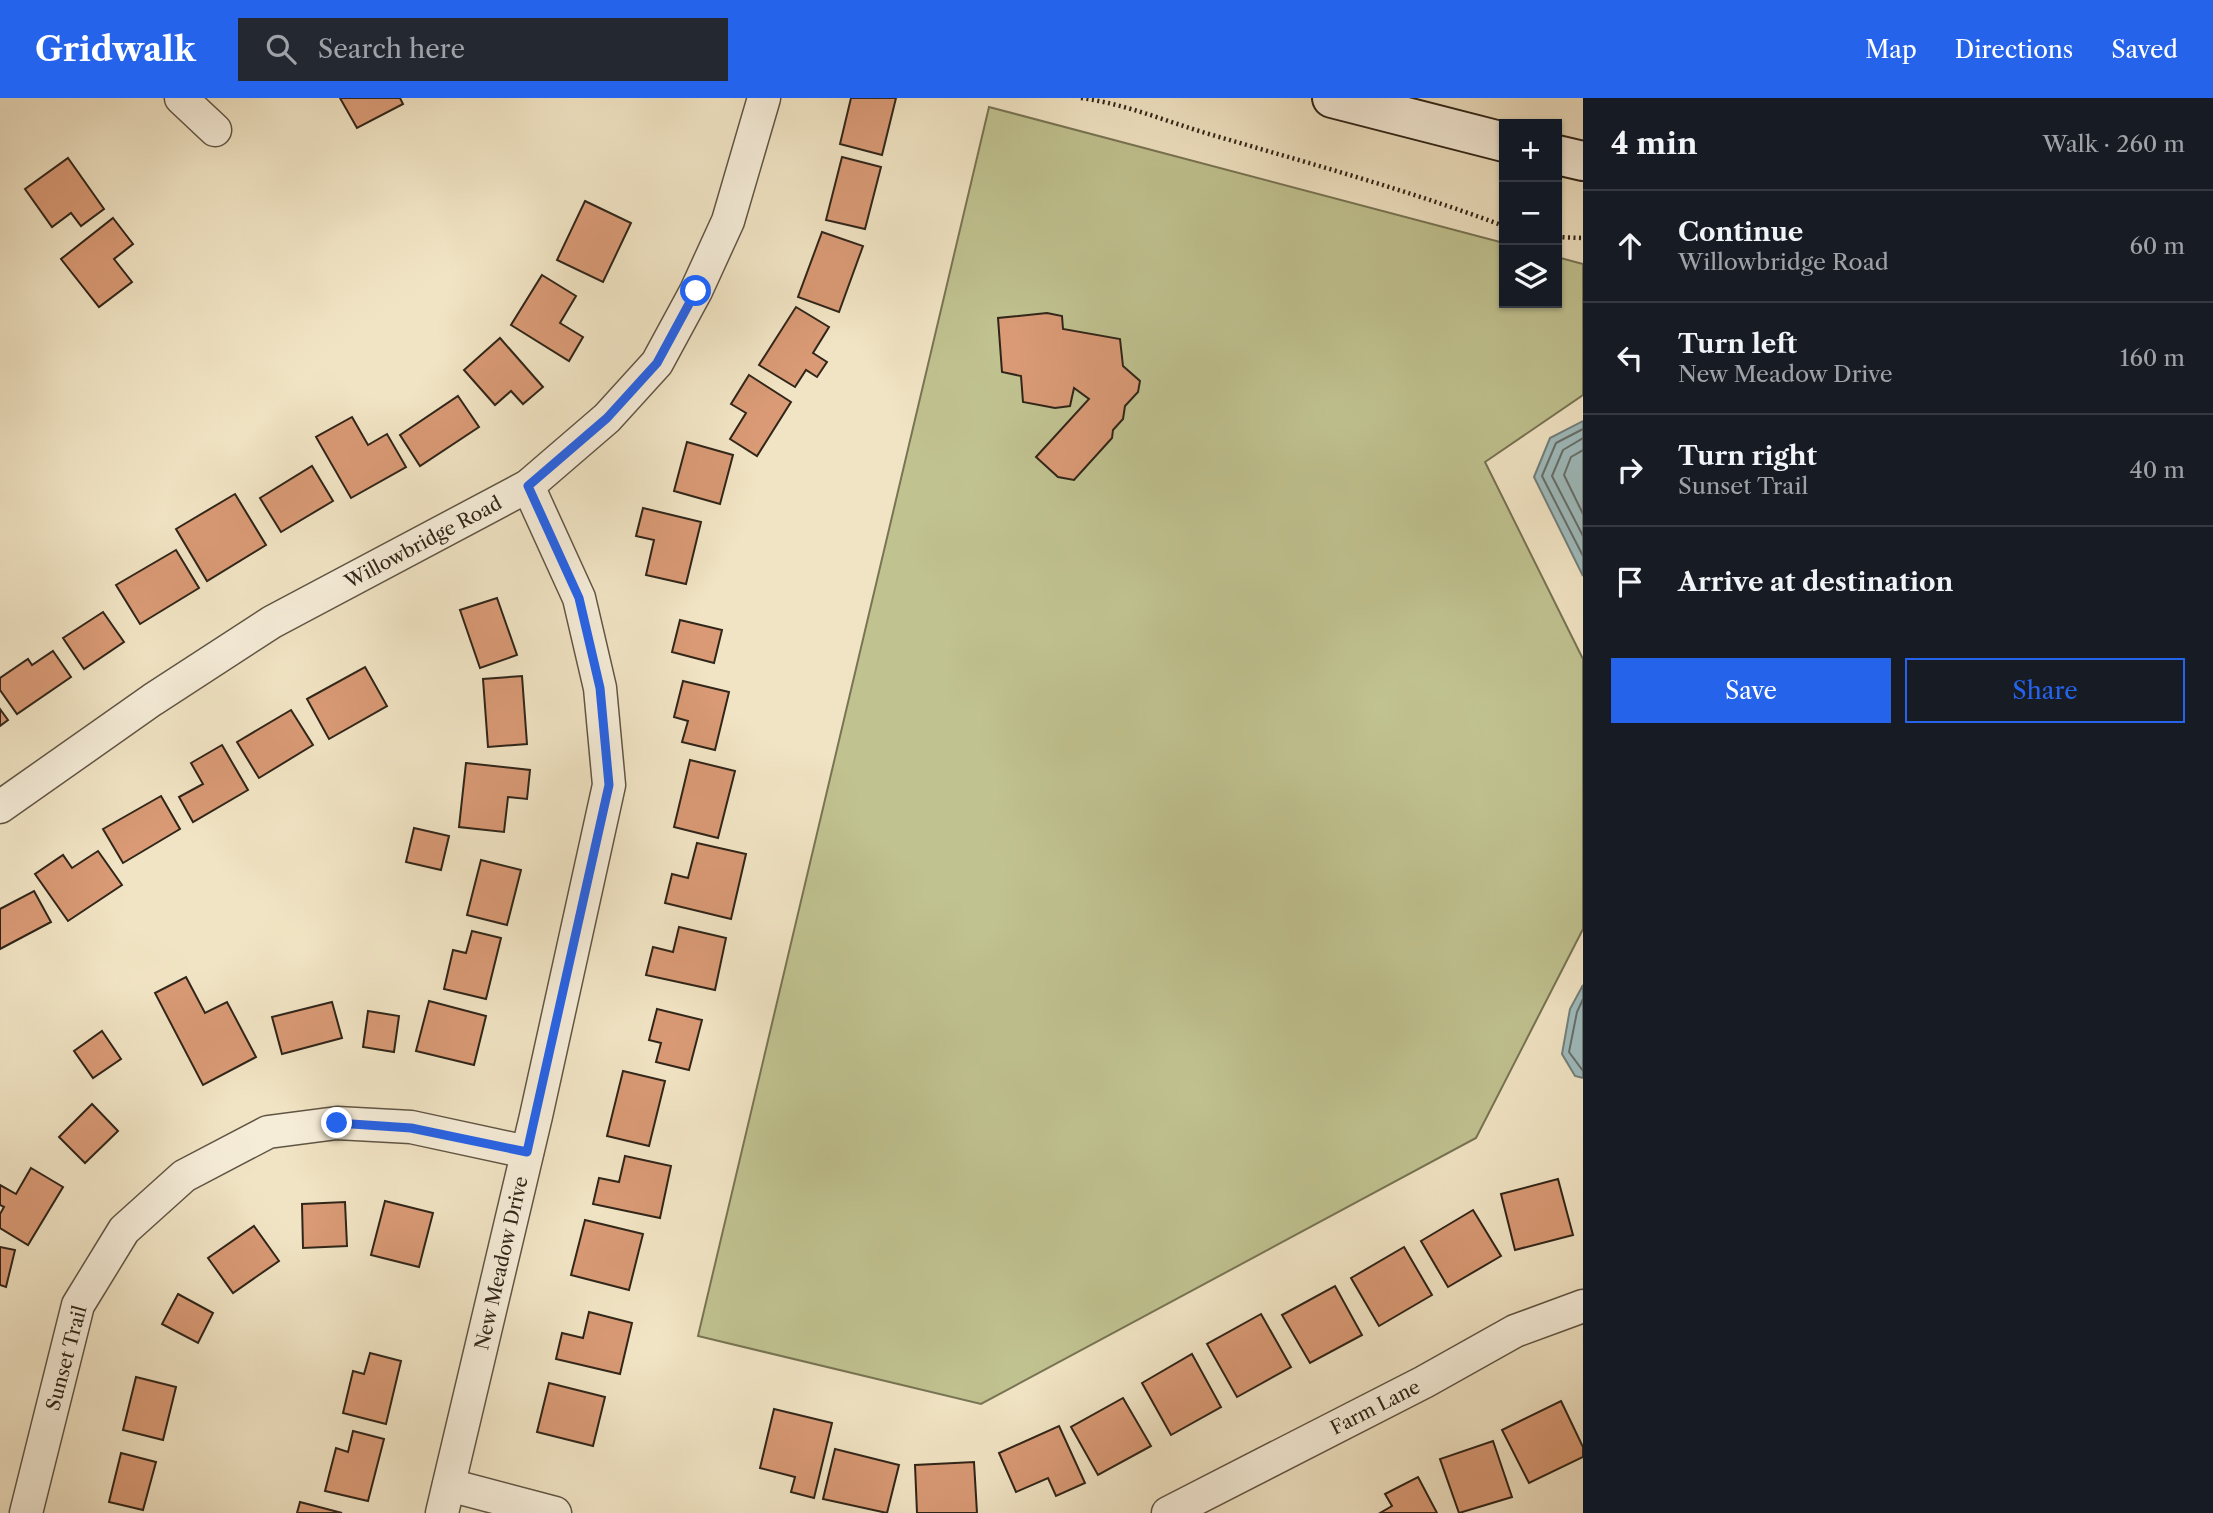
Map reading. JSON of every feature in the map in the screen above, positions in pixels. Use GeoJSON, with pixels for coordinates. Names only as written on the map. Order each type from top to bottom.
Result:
{"type":"FeatureCollection","features":[{"type":"Feature","properties":{"kind":"main road"},"geometry":{"type":"LineString","coordinates":[[1332,98],[1499,141]]}},
{"type":"Feature","properties":{"kind":"main road"},"geometry":{"type":"LineString","coordinates":[[1562,156],[1583,161]]}},
{"type":"Feature","properties":{"kind":"street"},"geometry":{"type":"LineString","coordinates":[[181,98],[215,130]]}},
{"type":"Feature","properties":{"kind":"street","name":"Willowbridge Road"},"geometry":{"type":"LineString","coordinates":[[0,807],[152,700],[272,622],[528,486],[607,418],[657,363],[696,291],[728,221],[764,98]]}},
{"type":"Feature","properties":{"kind":"street","name":"New Meadow Drive"},"geometry":{"type":"LineString","coordinates":[[445,1499],[527,1152],[609,785],[600,688],[579,598],[528,486]]}},
{"type":"Feature","properties":{"kind":"street","name":"Sunset Trail"},"geometry":{"type":"LineString","coordinates":[[26,1513],[78,1305],[124,1230],[184,1175],[268,1132],[337,1123],[411,1128],[527,1152]]}},
{"type":"Feature","properties":{"kind":"street","name":"Farm Lane"},"geometry":{"type":"LineString","coordinates":[[1168,1513],[1424,1382],[1515,1331],[1583,1306]]}},
{"type":"Feature","properties":{"kind":"street"},"geometry":{"type":"LineString","coordinates":[[445,1499],[555,1513]]}},
{"type":"Feature","properties":{"kind":"path"},"geometry":{"type":"LineString","coordinates":[[1081,98],[1118,103],[1207,133],[1441,203],[1499,224]]}},
{"type":"Feature","properties":{"kind":"path"},"geometry":{"type":"LineString","coordinates":[[1562,237],[1583,238]]}},
{"type":"Feature","properties":{"kind":"green space"},"geometry":{"type":"Polygon","coordinates":[[[989,107],[1499,242],[1499,308],[1562,308],[1562,258],[1583,264],[1583,395],[1485,462],[1583,659],[1583,929],[1476,1138],[981,1404],[698,1336],[989,107]]]}},
{"type":"Feature","properties":{"kind":"water"},"geometry":{"type":"Polygon","coordinates":[[[1583,421],[1583,576],[1534,477],[1550,438],[1583,421]]]}},
{"type":"Feature","properties":{"kind":"water"},"geometry":{"type":"Polygon","coordinates":[[[1583,985],[1583,1078],[1575,1076],[1562,1054],[1570,1009],[1583,985]]]}},
{"type":"Feature","properties":{"kind":"building"},"geometry":{"type":"Polygon","coordinates":[[[340,98],[400,98],[403,104],[357,128],[340,98]]]}},
{"type":"Feature","properties":{"kind":"building"},"geometry":{"type":"Polygon","coordinates":[[[851,98],[896,98],[882,155],[840,144],[851,98]]]}},
{"type":"Feature","properties":{"kind":"building"},"geometry":{"type":"Polygon","coordinates":[[[842,157],[881,167],[865,229],[826,220],[842,157]]]}},
{"type":"Feature","properties":{"kind":"building"},"geometry":{"type":"Polygon","coordinates":[[[68,158],[104,209],[81,226],[71,213],[52,227],[25,189],[68,158]]]}},
{"type":"Feature","properties":{"kind":"building"},"geometry":{"type":"Polygon","coordinates":[[[585,201],[631,223],[603,282],[557,260],[585,201]]]}},
{"type":"Feature","properties":{"kind":"building"},"geometry":{"type":"Polygon","coordinates":[[[113,218],[133,244],[114,259],[132,282],[99,307],[61,259],[113,218]]]}},
{"type":"Feature","properties":{"kind":"building"},"geometry":{"type":"Polygon","coordinates":[[[822,232],[863,246],[839,312],[798,297],[822,232]]]}},
{"type":"Feature","properties":{"kind":"building"},"geometry":{"type":"Polygon","coordinates":[[[542,275],[576,296],[560,323],[583,337],[569,361],[511,325],[542,275]]]}},
{"type":"Feature","properties":{"kind":"building"},"geometry":{"type":"Polygon","coordinates":[[[796,307],[829,327],[813,353],[827,362],[817,377],[806,370],[795,387],[759,365],[796,307]]]}},
{"type":"Feature","properties":{"kind":"building"},"geometry":{"type":"Polygon","coordinates":[[[1047,313],[1062,316],[1063,329],[1120,339],[1123,366],[1140,381],[1138,392],[1125,406],[1123,419],[1113,430],[1112,438],[1074,480],[1058,477],[1036,457],[1089,399],[1074,388],[1070,406],[1055,408],[1023,402],[1021,376],[1002,372],[998,318],[1047,313]]]}},
{"type":"Feature","properties":{"kind":"building"},"geometry":{"type":"Polygon","coordinates":[[[500,338],[543,387],[523,404],[511,391],[495,405],[464,370],[500,338]]]}},
{"type":"Feature","properties":{"kind":"building"},"geometry":{"type":"Polygon","coordinates":[[[749,375],[791,402],[757,456],[730,439],[746,413],[731,404],[749,375]]]}},
{"type":"Feature","properties":{"kind":"building"},"geometry":{"type":"Polygon","coordinates":[[[458,396],[479,427],[420,466],[400,435],[458,396]]]}},
{"type":"Feature","properties":{"kind":"building"},"geometry":{"type":"Polygon","coordinates":[[[352,417],[368,445],[387,434],[406,467],[351,498],[316,437],[352,417]]]}},
{"type":"Feature","properties":{"kind":"building"},"geometry":{"type":"Polygon","coordinates":[[[687,442],[733,455],[720,504],[674,491],[687,442]]]}},
{"type":"Feature","properties":{"kind":"building"},"geometry":{"type":"Polygon","coordinates":[[[312,466],[333,501],[281,532],[260,498],[312,466]]]}},
{"type":"Feature","properties":{"kind":"building"},"geometry":{"type":"Polygon","coordinates":[[[235,494],[266,545],[207,581],[176,529],[235,494]]]}},
{"type":"Feature","properties":{"kind":"building"},"geometry":{"type":"Polygon","coordinates":[[[643,508],[701,522],[686,584],[646,575],[654,540],[636,536],[643,508]]]}},
{"type":"Feature","properties":{"kind":"building"},"geometry":{"type":"Polygon","coordinates":[[[176,550],[199,588],[140,624],[116,585],[176,550]]]}},
{"type":"Feature","properties":{"kind":"building"},"geometry":{"type":"Polygon","coordinates":[[[497,598],[517,655],[480,668],[460,610],[497,598]]]}},
{"type":"Feature","properties":{"kind":"building"},"geometry":{"type":"Polygon","coordinates":[[[103,612],[124,642],[84,669],[63,638],[103,612]]]}},
{"type":"Feature","properties":{"kind":"building"},"geometry":{"type":"Polygon","coordinates":[[[680,620],[722,630],[714,663],[672,652],[680,620]]]}},
{"type":"Feature","properties":{"kind":"building"},"geometry":{"type":"Polygon","coordinates":[[[53,651],[71,677],[17,714],[0,690],[0,678],[28,659],[32,665],[53,651]]]}},
{"type":"Feature","properties":{"kind":"building"},"geometry":{"type":"Polygon","coordinates":[[[365,667],[387,706],[329,739],[307,699],[365,667]]]}},
{"type":"Feature","properties":{"kind":"building"},"geometry":{"type":"Polygon","coordinates":[[[522,676],[527,744],[488,747],[483,679],[522,676]]]}},
{"type":"Feature","properties":{"kind":"building"},"geometry":{"type":"Polygon","coordinates":[[[683,681],[729,692],[715,750],[682,742],[688,721],[674,717],[683,681]]]}},
{"type":"Feature","properties":{"kind":"building"},"geometry":{"type":"Polygon","coordinates":[[[0,709],[8,720],[0,726],[0,709]]]}},
{"type":"Feature","properties":{"kind":"building"},"geometry":{"type":"Polygon","coordinates":[[[291,710],[313,745],[259,778],[237,742],[291,710]]]}},
{"type":"Feature","properties":{"kind":"building"},"geometry":{"type":"Polygon","coordinates":[[[222,745],[248,790],[193,822],[179,797],[203,784],[191,763],[222,745]]]}},
{"type":"Feature","properties":{"kind":"building"},"geometry":{"type":"Polygon","coordinates":[[[690,760],[735,771],[718,838],[674,827],[690,760]]]}},
{"type":"Feature","properties":{"kind":"building"},"geometry":{"type":"Polygon","coordinates":[[[466,763],[530,770],[527,799],[508,797],[504,832],[459,827],[466,763]]]}},
{"type":"Feature","properties":{"kind":"building"},"geometry":{"type":"Polygon","coordinates":[[[161,796],[180,829],[123,863],[103,829],[161,796]]]}},
{"type":"Feature","properties":{"kind":"building"},"geometry":{"type":"Polygon","coordinates":[[[414,828],[449,836],[441,870],[406,862],[414,828]]]}},
{"type":"Feature","properties":{"kind":"building"},"geometry":{"type":"Polygon","coordinates":[[[697,843],[746,854],[731,919],[665,903],[672,874],[688,878],[697,843]]]}},
{"type":"Feature","properties":{"kind":"building"},"geometry":{"type":"Polygon","coordinates":[[[98,851],[122,885],[68,921],[35,874],[63,855],[72,868],[98,851]]]}},
{"type":"Feature","properties":{"kind":"building"},"geometry":{"type":"Polygon","coordinates":[[[481,860],[521,870],[507,925],[467,915],[481,860]]]}},
{"type":"Feature","properties":{"kind":"building"},"geometry":{"type":"Polygon","coordinates":[[[34,891],[51,922],[0,949],[0,909],[34,891]]]}},
{"type":"Feature","properties":{"kind":"building"},"geometry":{"type":"Polygon","coordinates":[[[679,927],[726,938],[715,990],[646,975],[653,947],[673,952],[679,927]]]}},
{"type":"Feature","properties":{"kind":"building"},"geometry":{"type":"Polygon","coordinates":[[[472,931],[501,938],[486,999],[444,989],[453,950],[466,953],[472,931]]]}},
{"type":"Feature","properties":{"kind":"building"},"geometry":{"type":"Polygon","coordinates":[[[186,977],[205,1013],[227,1002],[256,1057],[203,1085],[155,993],[186,977]]]}},
{"type":"Feature","properties":{"kind":"building"},"geometry":{"type":"Polygon","coordinates":[[[429,1001],[486,1016],[474,1065],[416,1051],[429,1001]]]}},
{"type":"Feature","properties":{"kind":"building"},"geometry":{"type":"Polygon","coordinates":[[[332,1002],[342,1038],[282,1054],[272,1017],[332,1002]]]}},
{"type":"Feature","properties":{"kind":"building"},"geometry":{"type":"Polygon","coordinates":[[[657,1009],[702,1020],[689,1070],[656,1062],[661,1043],[649,1040],[657,1009]]]}},
{"type":"Feature","properties":{"kind":"building"},"geometry":{"type":"Polygon","coordinates":[[[368,1011],[399,1016],[394,1052],[363,1047],[368,1011]]]}},
{"type":"Feature","properties":{"kind":"building"},"geometry":{"type":"Polygon","coordinates":[[[102,1031],[121,1059],[93,1078],[74,1051],[102,1031]]]}},
{"type":"Feature","properties":{"kind":"building"},"geometry":{"type":"Polygon","coordinates":[[[623,1071],[665,1081],[649,1146],[607,1136],[623,1071]]]}},
{"type":"Feature","properties":{"kind":"building"},"geometry":{"type":"Polygon","coordinates":[[[92,1104],[118,1131],[85,1163],[59,1137],[92,1104]]]}},
{"type":"Feature","properties":{"kind":"building"},"geometry":{"type":"Polygon","coordinates":[[[625,1156],[671,1166],[660,1218],[593,1204],[599,1178],[619,1182],[625,1156]]]}},
{"type":"Feature","properties":{"kind":"building"},"geometry":{"type":"Polygon","coordinates":[[[31,1168],[63,1187],[28,1245],[0,1228],[0,1214],[4,1207],[0,1205],[0,1185],[16,1194],[31,1168]]]}},
{"type":"Feature","properties":{"kind":"building"},"geometry":{"type":"Polygon","coordinates":[[[1558,1179],[1573,1235],[1515,1250],[1501,1194],[1558,1179]]]}},
{"type":"Feature","properties":{"kind":"building"},"geometry":{"type":"Polygon","coordinates":[[[385,1201],[433,1213],[419,1267],[371,1255],[385,1201]]]}},
{"type":"Feature","properties":{"kind":"building"},"geometry":{"type":"Polygon","coordinates":[[[345,1202],[347,1246],[303,1248],[302,1204],[345,1202]]]}},
{"type":"Feature","properties":{"kind":"building"},"geometry":{"type":"Polygon","coordinates":[[[1473,1210],[1501,1256],[1448,1287],[1421,1241],[1473,1210]]]}},
{"type":"Feature","properties":{"kind":"building"},"geometry":{"type":"Polygon","coordinates":[[[585,1220],[643,1234],[629,1290],[571,1275],[585,1220]]]}},
{"type":"Feature","properties":{"kind":"building"},"geometry":{"type":"Polygon","coordinates":[[[254,1226],[279,1261],[233,1293],[208,1258],[254,1226]]]}},
{"type":"Feature","properties":{"kind":"building"},"geometry":{"type":"Polygon","coordinates":[[[0,1247],[15,1250],[6,1287],[0,1285],[0,1247]]]}},
{"type":"Feature","properties":{"kind":"building"},"geometry":{"type":"Polygon","coordinates":[[[1404,1247],[1432,1295],[1379,1326],[1351,1278],[1404,1247]]]}},
{"type":"Feature","properties":{"kind":"building"},"geometry":{"type":"Polygon","coordinates":[[[1335,1286],[1362,1335],[1310,1363],[1282,1315],[1335,1286]]]}},
{"type":"Feature","properties":{"kind":"building"},"geometry":{"type":"Polygon","coordinates":[[[178,1294],[213,1313],[198,1343],[162,1324],[178,1294]]]}},
{"type":"Feature","properties":{"kind":"building"},"geometry":{"type":"Polygon","coordinates":[[[589,1312],[632,1323],[620,1374],[556,1359],[562,1333],[583,1338],[589,1312]]]}},
{"type":"Feature","properties":{"kind":"building"},"geometry":{"type":"Polygon","coordinates":[[[1261,1314],[1291,1367],[1237,1397],[1207,1344],[1261,1314]]]}},
{"type":"Feature","properties":{"kind":"building"},"geometry":{"type":"Polygon","coordinates":[[[370,1353],[401,1361],[386,1424],[343,1413],[353,1371],[364,1374],[370,1353]]]}},
{"type":"Feature","properties":{"kind":"building"},"geometry":{"type":"Polygon","coordinates":[[[1192,1354],[1221,1407],[1171,1435],[1142,1383],[1192,1354]]]}},
{"type":"Feature","properties":{"kind":"building"},"geometry":{"type":"Polygon","coordinates":[[[136,1377],[176,1387],[163,1440],[123,1430],[136,1377]]]}},
{"type":"Feature","properties":{"kind":"building"},"geometry":{"type":"Polygon","coordinates":[[[549,1383],[605,1397],[593,1446],[537,1432],[549,1383]]]}},
{"type":"Feature","properties":{"kind":"building"},"geometry":{"type":"Polygon","coordinates":[[[1123,1398],[1151,1446],[1098,1475],[1071,1427],[1123,1398]]]}},
{"type":"Feature","properties":{"kind":"building"},"geometry":{"type":"Polygon","coordinates":[[[1561,1401],[1583,1447],[1583,1457],[1529,1483],[1502,1430],[1561,1401]]]}},
{"type":"Feature","properties":{"kind":"building"},"geometry":{"type":"Polygon","coordinates":[[[774,1409],[832,1423],[814,1498],[791,1492],[795,1477],[760,1468],[774,1409]]]}},
{"type":"Feature","properties":{"kind":"building"},"geometry":{"type":"Polygon","coordinates":[[[1059,1426],[1085,1483],[1056,1496],[1048,1478],[1016,1492],[999,1453],[1059,1426]]]}},
{"type":"Feature","properties":{"kind":"building"},"geometry":{"type":"Polygon","coordinates":[[[353,1431],[384,1439],[368,1501],[325,1491],[336,1448],[348,1452],[353,1431]]]}},
{"type":"Feature","properties":{"kind":"building"},"geometry":{"type":"Polygon","coordinates":[[[1493,1441],[1512,1497],[1459,1513],[1440,1459],[1493,1441]]]}},
{"type":"Feature","properties":{"kind":"building"},"geometry":{"type":"Polygon","coordinates":[[[835,1449],[899,1465],[887,1513],[823,1499],[835,1449]]]}},
{"type":"Feature","properties":{"kind":"building"},"geometry":{"type":"Polygon","coordinates":[[[121,1453],[156,1462],[143,1510],[109,1502],[121,1453]]]}},
{"type":"Feature","properties":{"kind":"building"},"geometry":{"type":"Polygon","coordinates":[[[974,1462],[977,1513],[917,1513],[915,1465],[974,1462]]]}},
{"type":"Feature","properties":{"kind":"building"},"geometry":{"type":"Polygon","coordinates":[[[1418,1477],[1437,1513],[1380,1513],[1392,1506],[1385,1494],[1418,1477]]]}},
{"type":"Feature","properties":{"kind":"building"},"geometry":{"type":"Polygon","coordinates":[[[300,1502],[342,1513],[297,1513],[300,1502]]]}},
{"type":"Feature","properties":{"kind":"route"},"geometry":{"type":"LineString","coordinates":[[337,1123],[411,1128],[527,1152],[596,853],[609,785],[600,688],[579,598],[528,486],[607,418],[657,363],[696,291]]}}]}
